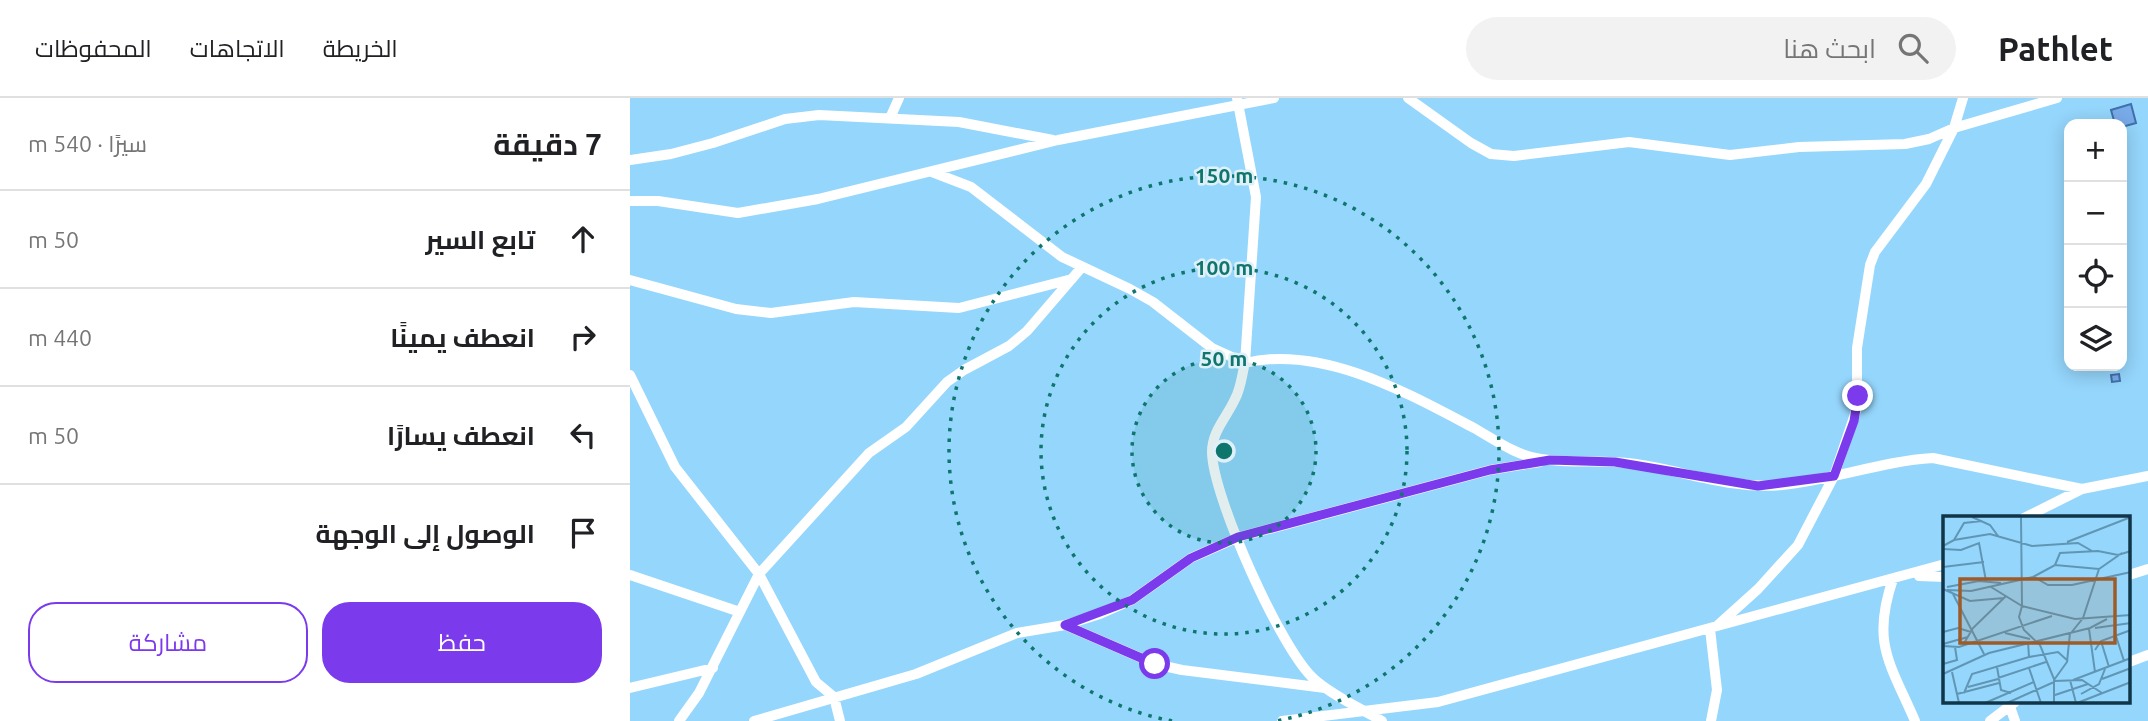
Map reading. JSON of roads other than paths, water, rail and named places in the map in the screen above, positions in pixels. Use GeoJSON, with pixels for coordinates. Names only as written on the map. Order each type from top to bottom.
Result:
{"type":"FeatureCollection","features":[{"type":"Feature","properties":{"kind":"street"},"geometry":{"type":"LineString","coordinates":[[890,118],[899,98]]}},
{"type":"Feature","properties":{"kind":"street"},"geometry":{"type":"LineString","coordinates":[[630,201],[658,201],[737,213],[818,199],[1058,141],[1238,102],[1274,98]]}},
{"type":"Feature","properties":{"kind":"street"},"geometry":{"type":"LineString","coordinates":[[1408,98],[1491,154],[1514,156],[1629,142],[1730,155],[1799,147],[1905,144],[1929,139],[1954,128],[2057,98]]}},
{"type":"Feature","properties":{"kind":"street"},"geometry":{"type":"LineString","coordinates":[[1713,628],[1766,581],[1798,545],[1834,476],[1857,408],[1857,348],[1870,265],[1875,252],[1926,184],[1954,128],[1963,98]]}},
{"type":"Feature","properties":{"kind":"street"},"geometry":{"type":"LineString","coordinates":[[1238,102],[1256,197],[1245,363],[1237,396],[1218,428],[1212,449],[1220,492],[1261,593],[1313,679],[1382,721]]}},
{"type":"Feature","properties":{"kind":"street"},"geometry":{"type":"LineString","coordinates":[[630,160],[713,143],[785,119],[819,115],[959,122],[1058,141]]}},
{"type":"Feature","properties":{"kind":"street"},"geometry":{"type":"LineString","coordinates":[[933,172],[985,197],[1042,244],[1153,302],[1212,348],[1245,363],[1257,360],[1293,361],[1350,370],[1409,394],[1524,455],[1550,460],[1636,464],[1758,486],[1834,476],[1910,459],[1933,458],[2082,489]]}},
{"type":"Feature","properties":{"kind":"street"},"geometry":{"type":"LineString","coordinates":[[678,721],[713,668],[758,574],[869,453],[906,427],[956,376],[1009,346],[1027,331],[1082,267]]}},
{"type":"Feature","properties":{"kind":"street"},"geometry":{"type":"LineString","coordinates":[[630,280],[736,309],[771,313],[854,302],[959,308],[1072,279]]}},
{"type":"Feature","properties":{"kind":"street"},"geometry":{"type":"LineString","coordinates":[[630,375],[687,486],[758,574],[816,682],[834,697],[840,721]]}},
{"type":"Feature","properties":{"kind":"street"},"geometry":{"type":"LineString","coordinates":[[754,721],[916,674],[1017,633],[1065,625],[1132,600],[1191,558],[1238,537],[1490,470],[1550,460]]}},
{"type":"Feature","properties":{"kind":"street"},"geometry":{"type":"LineString","coordinates":[[2028,516],[2082,489],[2148,477]]}},
{"type":"Feature","properties":{"kind":"street"},"geometry":{"type":"LineString","coordinates":[[1282,721],[1438,702],[1943,565]]}},
{"type":"Feature","properties":{"kind":"street"},"geometry":{"type":"LineString","coordinates":[[2130,575],[2148,569]]}},
{"type":"Feature","properties":{"kind":"street"},"geometry":{"type":"LineString","coordinates":[[630,575],[740,612]]}},
{"type":"Feature","properties":{"kind":"street"},"geometry":{"type":"LineString","coordinates":[[1909,576],[1943,577]]}},
{"type":"Feature","properties":{"kind":"street"},"geometry":{"type":"LineString","coordinates":[[1894,579],[1883,610],[1884,648],[1915,721]]}},
{"type":"Feature","properties":{"kind":"street"},"geometry":{"type":"LineString","coordinates":[[1065,625],[1164,666],[1329,689]]}},
{"type":"Feature","properties":{"kind":"street"},"geometry":{"type":"LineString","coordinates":[[1711,721],[1717,690],[1713,628]]}},
{"type":"Feature","properties":{"kind":"street"},"geometry":{"type":"LineString","coordinates":[[2130,662],[2148,655]]}},
{"type":"Feature","properties":{"kind":"street"},"geometry":{"type":"LineString","coordinates":[[630,688],[713,668]]}},
{"type":"Feature","properties":{"kind":"street"},"geometry":{"type":"LineString","coordinates":[[1990,721],[2011,704]]}}]}
